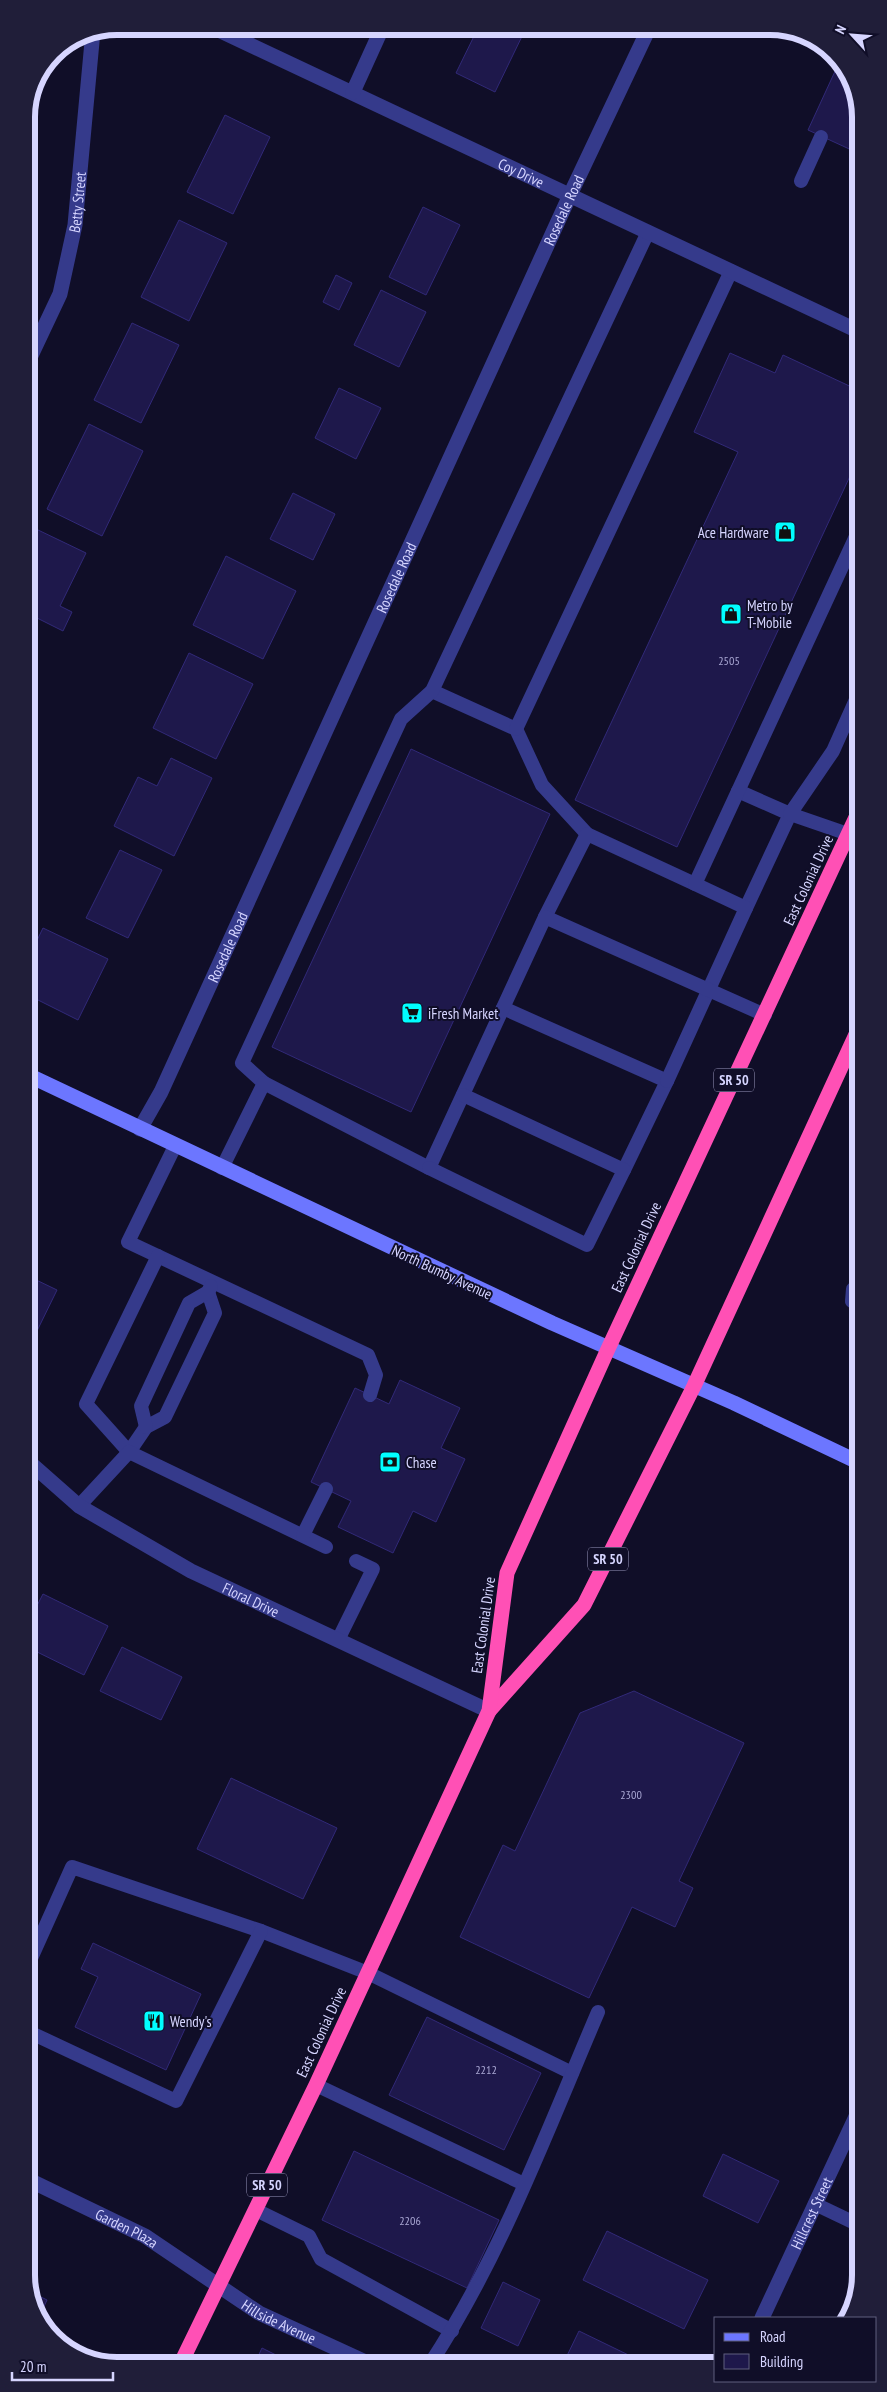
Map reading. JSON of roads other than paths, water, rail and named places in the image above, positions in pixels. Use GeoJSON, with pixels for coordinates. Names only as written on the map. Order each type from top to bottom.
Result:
{"type":"FeatureCollection","features":[{"type":"Feature","properties":{"kind":"highway","name":"East Colonial Drive"},"geometry":{"type":"LineString","coordinates":[[489,1711],[507,1573],[608,1349],[852,826]]}},
{"type":"Feature","properties":{"kind":"highway","name":"East Colonial Drive"},"geometry":{"type":"LineString","coordinates":[[184,2357],[316,2085],[489,1711],[584,1605],[694,1386],[852,1043]]}},
{"type":"Feature","properties":{"kind":"street","name":"Coy Drive"},"geometry":{"type":"LineString","coordinates":[[230,35],[852,328]]}},
{"type":"Feature","properties":{"kind":"street"},"geometry":{"type":"LineString","coordinates":[[353,92],[379,35]]}},
{"type":"Feature","properties":{"kind":"street","name":"Rosedale Road"},"geometry":{"type":"LineString","coordinates":[[140,1129],[161,1092],[570,195],[646,35]]}},
{"type":"Feature","properties":{"kind":"street","name":"Betty Street"},"geometry":{"type":"LineString","coordinates":[[35,347],[60,294],[75,225],[92,39]]}},
{"type":"Feature","properties":{"kind":"street","name":"North Bumby Avenue"},"geometry":{"type":"LineString","coordinates":[[35,1078],[608,1349],[694,1386],[852,1459]]}},
{"type":"Feature","properties":{"kind":"street","name":"Floral Drive"},"geometry":{"type":"LineString","coordinates":[[35,1467],[79,1506],[191,1571],[489,1711]]}},
{"type":"Feature","properties":{"kind":"street","name":"Hillcrest Street"},"geometry":{"type":"LineString","coordinates":[[762,2317],[852,2123]]}},
{"type":"Feature","properties":{"kind":"street","name":"Garden Plaza"},"geometry":{"type":"LineString","coordinates":[[35,2183],[146,2236],[219,2286]]}},
{"type":"Feature","properties":{"kind":"street","name":"Hillside Avenue"},"geometry":{"type":"LineString","coordinates":[[219,2286],[259,2313],[355,2357]]}},
{"type":"Feature","properties":{"kind":"lane"},"geometry":{"type":"LineString","coordinates":[[801,181],[822,137]]}},
{"type":"Feature","properties":{"kind":"lane"},"geometry":{"type":"LineString","coordinates":[[648,232],[432,691],[400,719],[242,1063],[264,1083],[429,1168],[587,1245],[667,1081],[707,990],[790,814],[833,751],[852,708]]}},
{"type":"Feature","properties":{"kind":"lane"},"geometry":{"type":"LineString","coordinates":[[516,729],[731,271]]}},
{"type":"Feature","properties":{"kind":"lane"},"geometry":{"type":"LineString","coordinates":[[695,884],[852,545]]}},
{"type":"Feature","properties":{"kind":"lane"},"geometry":{"type":"LineString","coordinates":[[432,691],[516,729],[542,785],[586,834],[746,908]]}},
{"type":"Feature","properties":{"kind":"lane"},"geometry":{"type":"LineString","coordinates":[[738,791],[790,814],[848,834]]}},
{"type":"Feature","properties":{"kind":"lane"},"geometry":{"type":"LineString","coordinates":[[429,1168],[545,917],[586,834]]}},
{"type":"Feature","properties":{"kind":"lane"},"geometry":{"type":"LineString","coordinates":[[545,917],[765,1015]]}},
{"type":"Feature","properties":{"kind":"lane"},"geometry":{"type":"LineString","coordinates":[[503,1008],[667,1081]]}},
{"type":"Feature","properties":{"kind":"lane"},"geometry":{"type":"LineString","coordinates":[[222,1168],[264,1083]]}},
{"type":"Feature","properties":{"kind":"lane"},"geometry":{"type":"LineString","coordinates":[[463,1095],[624,1170]]}},
{"type":"Feature","properties":{"kind":"lane"},"geometry":{"type":"LineString","coordinates":[[175,1146],[128,1242],[158,1256],[210,1287],[368,1355],[376,1375],[370,1395]]}},
{"type":"Feature","properties":{"kind":"lane"},"geometry":{"type":"LineString","coordinates":[[158,1256],[86,1404],[129,1452],[326,1547]]}},
{"type":"Feature","properties":{"kind":"lane"},"geometry":{"type":"LineString","coordinates":[[79,1506],[129,1452],[146,1427],[165,1417],[215,1313],[210,1287]]}},
{"type":"Feature","properties":{"kind":"lane"},"geometry":{"type":"LineString","coordinates":[[146,1427],[141,1406],[189,1303],[210,1287]]}},
{"type":"Feature","properties":{"kind":"lane"},"geometry":{"type":"LineString","coordinates":[[303,1536],[326,1489]]}},
{"type":"Feature","properties":{"kind":"lane"},"geometry":{"type":"LineString","coordinates":[[338,1640],[372,1569],[356,1561]]}},
{"type":"Feature","properties":{"kind":"lane"},"geometry":{"type":"LineString","coordinates":[[35,1949],[72,1866],[261,1931],[368,1973],[572,2074]]}},
{"type":"Feature","properties":{"kind":"lane"},"geometry":{"type":"LineString","coordinates":[[35,2035],[176,2101],[261,1931]]}},
{"type":"Feature","properties":{"kind":"lane"},"geometry":{"type":"LineString","coordinates":[[435,2357],[452,2331],[524,2184],[598,2012]]}},
{"type":"Feature","properties":{"kind":"lane"},"geometry":{"type":"LineString","coordinates":[[316,2085],[524,2184]]}},
{"type":"Feature","properties":{"kind":"lane"},"geometry":{"type":"LineString","coordinates":[[815,2204],[852,2222]]}},
{"type":"Feature","properties":{"kind":"lane"},"geometry":{"type":"LineString","coordinates":[[256,2210],[309,2236],[321,2259],[452,2331]]}},
{"type":"Feature","properties":{"kind":"place","name":"Ace Hardware"},"geometry":{"type":"Point","coordinates":[785,532]}},
{"type":"Feature","properties":{"kind":"place","name":"Metro by T-Mobile"},"geometry":{"type":"Point","coordinates":[731,614]}},
{"type":"Feature","properties":{"kind":"place","name":"iFresh Market"},"geometry":{"type":"Point","coordinates":[412,1013]}},
{"type":"Feature","properties":{"kind":"place","name":"Chase"},"geometry":{"type":"Point","coordinates":[390,1462]}},
{"type":"Feature","properties":{"kind":"place","name":"Wendy's"},"geometry":{"type":"Point","coordinates":[154,2021]}}]}
